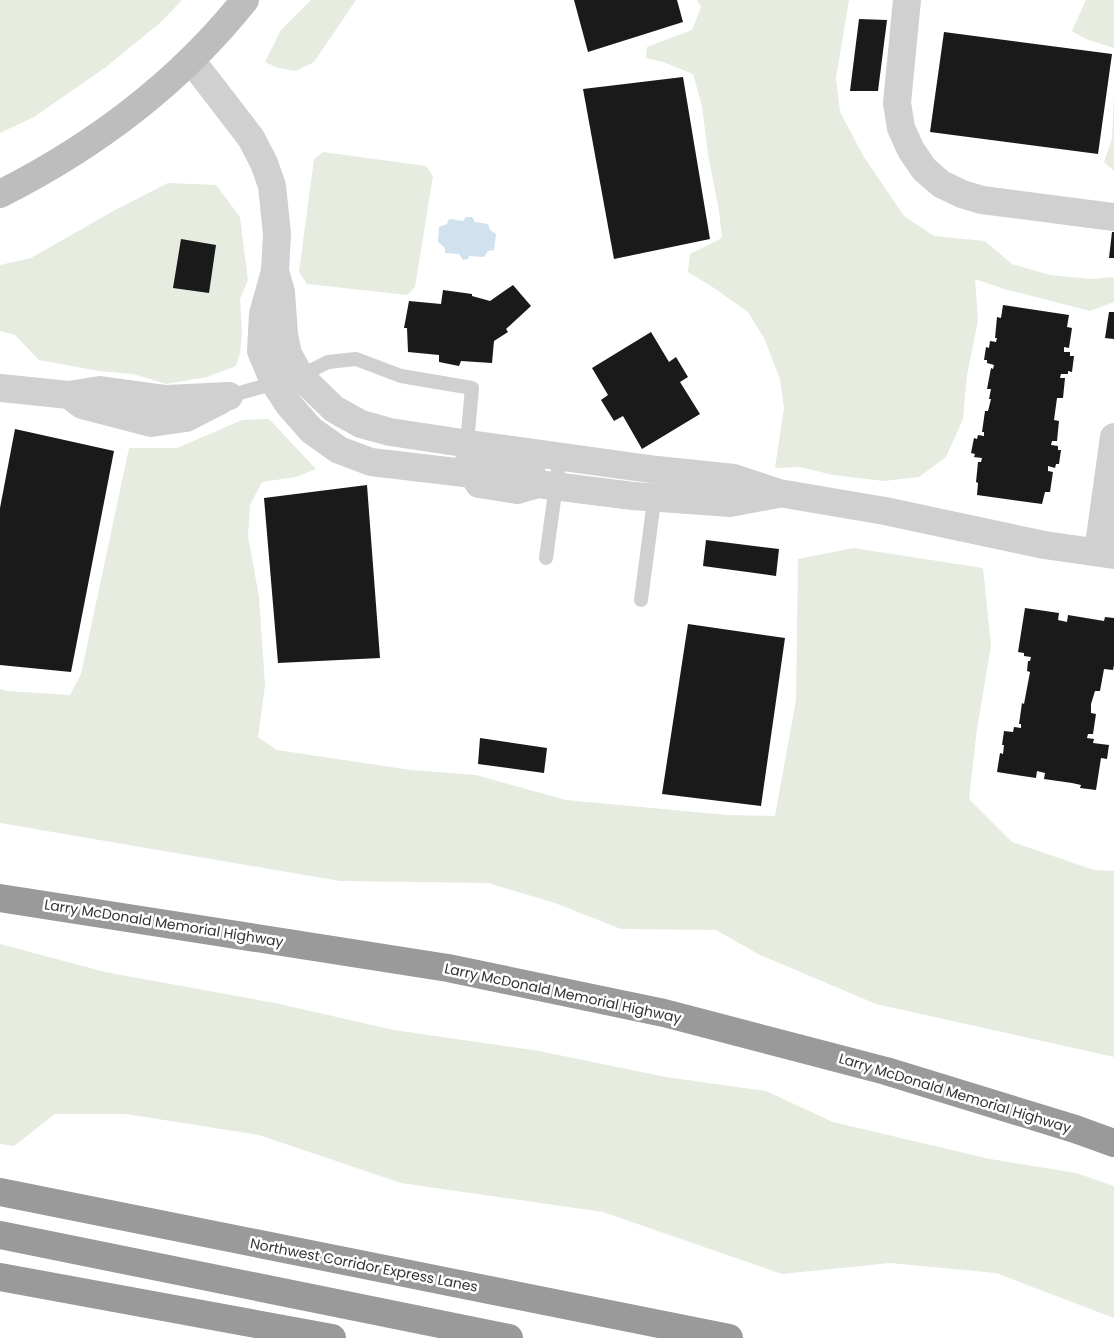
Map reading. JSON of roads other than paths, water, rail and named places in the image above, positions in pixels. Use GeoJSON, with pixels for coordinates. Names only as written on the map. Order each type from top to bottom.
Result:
{"type":"FeatureCollection","features":[{"type":"Feature","properties":{"kind":"highway","name":"Larry McDonald Memorial Highway"},"geometry":{"type":"LineString","coordinates":[[0,898],[448,968],[664,1013],[886,1071],[1075,1129],[1114,1143]]}},
{"type":"Feature","properties":{"kind":"highway","name":"Northwest Corridor Express Lanes"},"geometry":{"type":"LineString","coordinates":[[0,1192],[729,1338]]}},
{"type":"Feature","properties":{"kind":"highway"},"geometry":{"type":"LineString","coordinates":[[0,1235],[509,1338]]}},
{"type":"Feature","properties":{"kind":"highway"},"geometry":{"type":"LineString","coordinates":[[0,1277],[332,1338]]}},
{"type":"Feature","properties":{"kind":"street"},"geometry":{"type":"LineString","coordinates":[[0,194],[115,126],[191,60],[245,0]]}},
{"type":"Feature","properties":{"kind":"street"},"geometry":{"type":"LineString","coordinates":[[907,0],[897,103],[901,128],[910,150],[924,169],[941,184],[962,194],[982,200],[1114,217]]}},
{"type":"Feature","properties":{"kind":"street"},"geometry":{"type":"LineString","coordinates":[[191,60],[251,138],[264,163],[272,186],[277,234],[275,271],[263,314],[261,351],[287,379],[361,424],[390,432],[657,470],[734,478],[779,493],[884,511],[1044,545],[1106,554],[1114,437]]}},
{"type":"Feature","properties":{"kind":"street"},"geometry":{"type":"LineString","coordinates":[[287,379],[290,405],[311,430],[339,450],[371,462],[466,473],[484,465],[494,466],[530,472],[547,485],[655,498],[730,503],[779,493]]}},
{"type":"Feature","properties":{"kind":"street"},"geometry":{"type":"LineString","coordinates":[[0,388],[69,395],[100,390],[166,399],[229,396]]}},
{"type":"Feature","properties":{"kind":"lane"},"geometry":{"type":"LineString","coordinates":[[229,396],[287,379],[328,362],[356,359],[401,376],[472,388],[466,473]]}},
{"type":"Feature","properties":{"kind":"lane"},"geometry":{"type":"LineString","coordinates":[[546,558],[547,485],[560,456]]}},
{"type":"Feature","properties":{"kind":"lane"},"geometry":{"type":"LineString","coordinates":[[641,600],[657,470]]}},
{"type":"Feature","properties":{"kind":"water"},"geometry":{"type":"Polygon","coordinates":[[[466,217],[472,217],[475,222],[488,224],[490,230],[496,234],[494,250],[488,251],[484,257],[469,256],[468,259],[463,260],[459,254],[445,253],[445,248],[438,242],[439,227],[447,224],[449,219],[463,221],[466,217]]]}}]}
